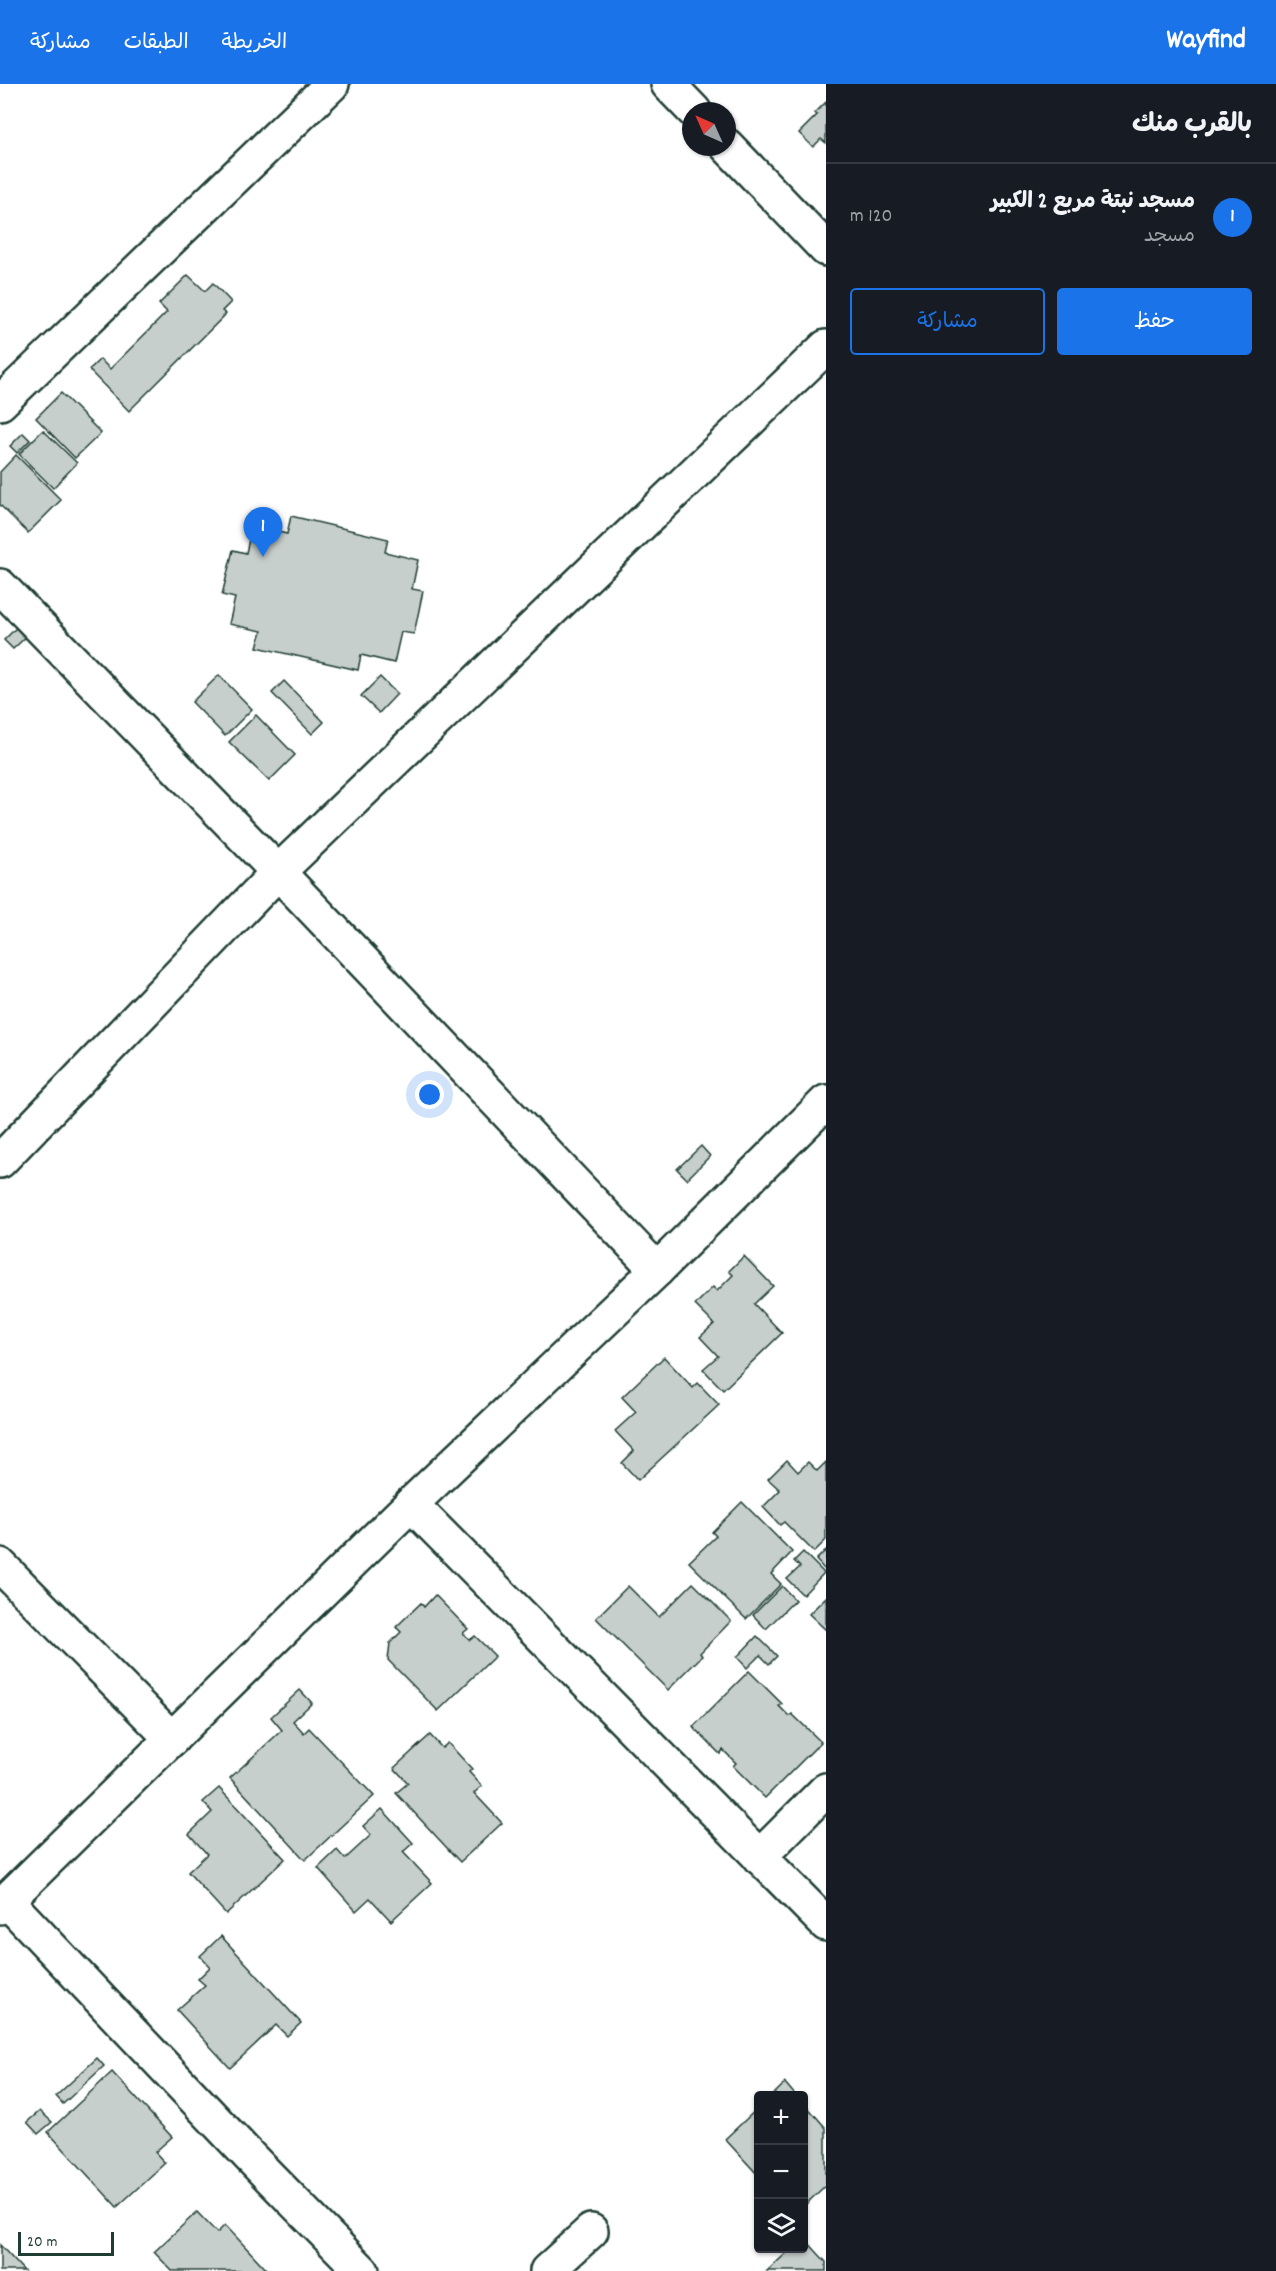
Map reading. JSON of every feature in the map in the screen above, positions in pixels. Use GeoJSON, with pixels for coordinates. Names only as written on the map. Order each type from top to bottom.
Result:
{"type":"FeatureCollection","features":[{"type":"Feature","properties":{"kind":"street"},"geometry":{"type":"LineString","coordinates":[[0,403],[332,84]]}},
{"type":"Feature","properties":{"kind":"street"},"geometry":{"type":"LineString","coordinates":[[668,84],[685,102]]}},
{"type":"Feature","properties":{"kind":"street"},"geometry":{"type":"LineString","coordinates":[[736,155],[826,249]]}},
{"type":"Feature","properties":{"kind":"street"},"geometry":{"type":"LineString","coordinates":[[0,1161],[278,872],[826,347]]}},
{"type":"Feature","properties":{"kind":"street"},"geometry":{"type":"LineString","coordinates":[[0,586],[278,872],[657,1270]]}},
{"type":"Feature","properties":{"kind":"street"},"geometry":{"type":"LineString","coordinates":[[362,2271],[3,1904],[411,1504],[657,1270],[826,1102]]}},
{"type":"Feature","properties":{"kind":"street"},"geometry":{"type":"LineString","coordinates":[[411,1504],[826,1924]]}},
{"type":"Feature","properties":{"kind":"street"},"geometry":{"type":"LineString","coordinates":[[0,1566],[172,1739]]}},
{"type":"Feature","properties":{"kind":"street"},"geometry":{"type":"LineString","coordinates":[[759,1857],[826,1790]]}},
{"type":"Feature","properties":{"kind":"street"},"geometry":{"type":"LineString","coordinates":[[547,2271],[591,2231]]}},
{"type":"Feature","properties":{"kind":"building"},"geometry":{"type":"Polygon","coordinates":[[[826,102],[826,143],[821,139],[813,147],[799,133],[826,102]]]}},
{"type":"Feature","properties":{"kind":"building"},"geometry":{"type":"Polygon","coordinates":[[[188,275],[205,291],[213,283],[231,302],[222,311],[226,314],[129,411],[89,370],[100,359],[110,369],[167,312],[159,304],[188,275]]]}},
{"type":"Feature","properties":{"kind":"building"},"geometry":{"type":"Polygon","coordinates":[[[61,393],[101,433],[75,458],[36,418],[61,393]]]}},
{"type":"Feature","properties":{"kind":"building"},"geometry":{"type":"Polygon","coordinates":[[[43,430],[77,463],[53,488],[19,454],[43,430]]]}},
{"type":"Feature","properties":{"kind":"building"},"geometry":{"type":"Polygon","coordinates":[[[23,433],[30,440],[17,453],[10,446],[23,433]]]}},
{"type":"Feature","properties":{"kind":"building"},"geometry":{"type":"Polygon","coordinates":[[[16,455],[61,500],[28,533],[0,505],[0,472],[16,455]]]}},
{"type":"Feature","properties":{"kind":"building"},"geometry":{"type":"Polygon","coordinates":[[[291,516],[388,539],[385,552],[418,560],[412,589],[423,591],[414,634],[401,632],[394,663],[361,655],[358,670],[257,647],[262,631],[229,624],[235,598],[222,595],[233,550],[246,553],[252,526],[287,534],[291,516]]]}},
{"type":"Feature","properties":{"kind":"building"},"geometry":{"type":"Polygon","coordinates":[[[19,625],[28,635],[13,649],[4,640],[19,625]]]}},
{"type":"Feature","properties":{"kind":"building"},"geometry":{"type":"Polygon","coordinates":[[[219,675],[252,709],[225,736],[192,702],[219,675]]]}},
{"type":"Feature","properties":{"kind":"building"},"geometry":{"type":"Polygon","coordinates":[[[380,677],[397,694],[379,713],[361,696],[380,677]]]}},
{"type":"Feature","properties":{"kind":"building"},"geometry":{"type":"Polygon","coordinates":[[[284,681],[324,722],[312,734],[272,693],[284,681]]]}},
{"type":"Feature","properties":{"kind":"building"},"geometry":{"type":"Polygon","coordinates":[[[256,715],[295,755],[269,781],[229,742],[256,715]]]}},
{"type":"Feature","properties":{"kind":"building"},"geometry":{"type":"Polygon","coordinates":[[[701,1146],[710,1156],[687,1179],[677,1169],[701,1146]]]}},
{"type":"Feature","properties":{"kind":"building"},"geometry":{"type":"Polygon","coordinates":[[[744,1256],[773,1286],[754,1304],[782,1333],[723,1390],[703,1369],[718,1356],[700,1337],[714,1324],[695,1305],[713,1287],[717,1291],[733,1275],[729,1271],[744,1256]]]}},
{"type":"Feature","properties":{"kind":"building"},"geometry":{"type":"Polygon","coordinates":[[[664,1357],[693,1388],[698,1383],[719,1405],[638,1480],[622,1463],[634,1451],[615,1431],[636,1412],[622,1397],[664,1357]]]}},
{"type":"Feature","properties":{"kind":"building"},"geometry":{"type":"Polygon","coordinates":[[[787,1460],[798,1472],[808,1462],[817,1471],[826,1462],[826,1540],[814,1552],[784,1522],[780,1525],[763,1507],[780,1490],[768,1479],[787,1460]]]}},
{"type":"Feature","properties":{"kind":"building"},"geometry":{"type":"Polygon","coordinates":[[[742,1502],[792,1552],[771,1574],[781,1584],[746,1619],[689,1562],[716,1536],[712,1532],[742,1502]]]}},
{"type":"Feature","properties":{"kind":"building"},"geometry":{"type":"Polygon","coordinates":[[[826,1550],[826,1569],[825,1570],[816,1560],[826,1550]]]}},
{"type":"Feature","properties":{"kind":"building"},"geometry":{"type":"Polygon","coordinates":[[[803,1552],[824,1573],[803,1595],[787,1579],[800,1567],[794,1561],[803,1552]]]}},
{"type":"Feature","properties":{"kind":"building"},"geometry":{"type":"Polygon","coordinates":[[[693,1583],[731,1621],[700,1653],[702,1656],[668,1690],[596,1618],[628,1586],[659,1617],[693,1583]]]}},
{"type":"Feature","properties":{"kind":"building"},"geometry":{"type":"Polygon","coordinates":[[[782,1586],[795,1600],[766,1629],[753,1615],[782,1586]]]}},
{"type":"Feature","properties":{"kind":"building"},"geometry":{"type":"Polygon","coordinates":[[[435,1595],[468,1629],[463,1633],[470,1640],[475,1636],[495,1656],[438,1711],[388,1660],[390,1643],[401,1632],[396,1627],[421,1603],[424,1607],[435,1595]]]}},
{"type":"Feature","properties":{"kind":"building"},"geometry":{"type":"Polygon","coordinates":[[[826,1597],[826,1630],[809,1614],[826,1597]]]}},
{"type":"Feature","properties":{"kind":"building"},"geometry":{"type":"Polygon","coordinates":[[[757,1636],[777,1656],[769,1664],[760,1655],[747,1668],[737,1657],[757,1636]]]}},
{"type":"Feature","properties":{"kind":"building"},"geometry":{"type":"Polygon","coordinates":[[[749,1671],[782,1704],[779,1706],[789,1716],[792,1714],[821,1742],[765,1798],[733,1766],[736,1763],[723,1750],[720,1754],[693,1727],[749,1671]]]}},
{"type":"Feature","properties":{"kind":"building"},"geometry":{"type":"Polygon","coordinates":[[[300,1690],[312,1703],[293,1721],[304,1733],[309,1728],[374,1796],[305,1860],[230,1778],[282,1730],[271,1717],[300,1690]]]}},
{"type":"Feature","properties":{"kind":"building"},"geometry":{"type":"Polygon","coordinates":[[[430,1735],[442,1748],[448,1743],[472,1769],[469,1772],[482,1786],[474,1793],[502,1823],[460,1862],[396,1793],[408,1783],[394,1768],[430,1735]]]}},
{"type":"Feature","properties":{"kind":"building"},"geometry":{"type":"Polygon","coordinates":[[[219,1788],[285,1859],[226,1914],[188,1872],[207,1854],[189,1834],[212,1812],[203,1802],[219,1788]]]}},
{"type":"Feature","properties":{"kind":"building"},"geometry":{"type":"Polygon","coordinates":[[[382,1809],[413,1843],[403,1852],[432,1883],[391,1921],[370,1898],[356,1911],[318,1868],[337,1850],[345,1859],[371,1835],[363,1826],[382,1809]]]}},
{"type":"Feature","properties":{"kind":"building"},"geometry":{"type":"Polygon","coordinates":[[[221,1936],[301,2023],[287,2036],[276,2025],[230,2068],[177,2010],[205,1985],[198,1979],[210,1967],[200,1956],[221,1936]]]}},
{"type":"Feature","properties":{"kind":"building"},"geometry":{"type":"Polygon","coordinates":[[[97,2058],[104,2066],[63,2104],[56,2096],[97,2058]]]}},
{"type":"Feature","properties":{"kind":"building"},"geometry":{"type":"Polygon","coordinates":[[[112,2072],[172,2137],[155,2152],[165,2163],[117,2207],[48,2132],[112,2072]]]}},
{"type":"Feature","properties":{"kind":"building"},"geometry":{"type":"Polygon","coordinates":[[[785,2083],[792,2091],[777,2091],[785,2083]]]}},
{"type":"Feature","properties":{"kind":"building"},"geometry":{"type":"Polygon","coordinates":[[[808,2108],[826,2128],[826,2185],[808,2202],[808,2108]]]}},
{"type":"Feature","properties":{"kind":"building"},"geometry":{"type":"Polygon","coordinates":[[[40,2111],[52,2122],[38,2134],[27,2122],[40,2111]]]}},
{"type":"Feature","properties":{"kind":"building"},"geometry":{"type":"Polygon","coordinates":[[[754,2112],[754,2171],[725,2139],[754,2112]]]}},
{"type":"Feature","properties":{"kind":"building"},"geometry":{"type":"Polygon","coordinates":[[[197,2212],[217,2233],[225,2225],[268,2271],[172,2271],[154,2252],[197,2212]]]}},
{"type":"Feature","properties":{"kind":"building"},"geometry":{"type":"Polygon","coordinates":[[[808,2242],[826,2262],[826,2271],[767,2271],[787,2253],[808,2253],[808,2242]]]}},
{"type":"Feature","properties":{"kind":"building"},"geometry":{"type":"Polygon","coordinates":[[[0,2245],[24,2271],[0,2271],[0,2245]]]}},
{"type":"Feature","properties":{"kind":"place","name":"مسجد نبتة مربع 2 الكبير"},"geometry":{"type":"Point","coordinates":[263,557]}}]}
